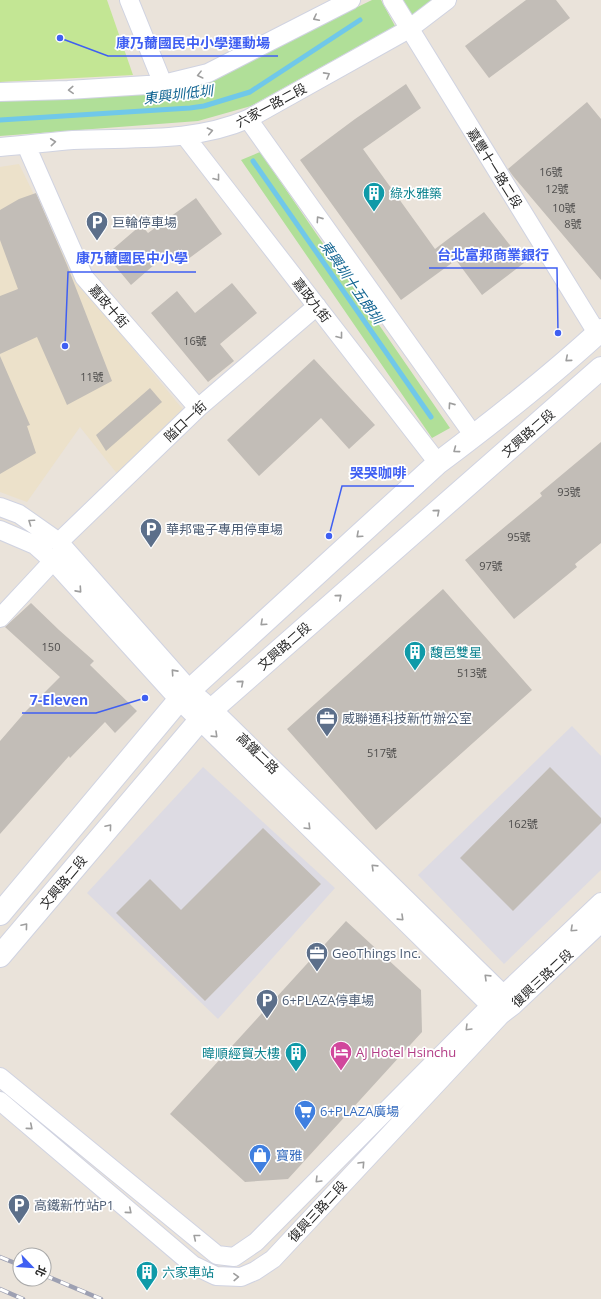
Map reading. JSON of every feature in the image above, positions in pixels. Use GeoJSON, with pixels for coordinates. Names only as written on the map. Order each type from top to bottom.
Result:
{"type":"FeatureCollection","features":[{"type":"Feature","properties":{"kind":"street"},"geometry":{"type":"LineString","coordinates":[[129,0],[163,84]]}},
{"type":"Feature","properties":{"kind":"street"},"geometry":{"type":"LineString","coordinates":[[0,92],[68,90],[163,84],[208,73],[351,0]]}},
{"type":"Feature","properties":{"kind":"street","name":"嘉豐十一路二段"},"geometry":{"type":"LineString","coordinates":[[392,0],[408,29],[600,335]]}},
{"type":"Feature","properties":{"kind":"street","name":"六家一路二段"},"geometry":{"type":"LineString","coordinates":[[0,147],[72,140],[185,136],[225,128],[248,119],[408,29],[447,0]]}},
{"type":"Feature","properties":{"kind":"street"},"geometry":{"type":"LineString","coordinates":[[248,119],[474,436]]}},
{"type":"Feature","properties":{"kind":"street","name":"嘉政九街"},"geometry":{"type":"LineString","coordinates":[[185,136],[438,463]]}},
{"type":"Feature","properties":{"kind":"street","name":"嘉政十街"},"geometry":{"type":"LineString","coordinates":[[26,145],[84,277],[198,408]]}},
{"type":"Feature","properties":{"kind":"street","name":"隘口一街"},"geometry":{"type":"LineString","coordinates":[[59,542],[198,408],[317,306]]}},
{"type":"Feature","properties":{"kind":"street"},"geometry":{"type":"LineString","coordinates":[[0,914],[184,695],[438,463],[600,335]]}},
{"type":"Feature","properties":{"kind":"street","name":"文興路二段"},"geometry":{"type":"LineString","coordinates":[[0,956],[206,714],[601,368]]}},
{"type":"Feature","properties":{"kind":"street","name":"高鐵二路"},"geometry":{"type":"LineString","coordinates":[[0,507],[20,514],[59,542],[184,695]]}},
{"type":"Feature","properties":{"kind":"street","name":"高鐵二路"},"geometry":{"type":"LineString","coordinates":[[0,530],[35,545],[53,561],[184,695],[206,714],[502,1005]]}},
{"type":"Feature","properties":{"kind":"street"},"geometry":{"type":"LineString","coordinates":[[0,618],[53,561]]}},
{"type":"Feature","properties":{"kind":"street","name":"復興三路二段"},"geometry":{"type":"LineString","coordinates":[[0,1101],[193,1264],[216,1276],[241,1277],[255,1271],[273,1259],[502,1005],[601,902]]}},
{"type":"Feature","properties":{"kind":"street","name":"復興三路二段"},"geometry":{"type":"LineString","coordinates":[[0,1076],[217,1255],[234,1257],[256,1242],[502,1005],[601,923]]}},
{"type":"Feature","properties":{"kind":"shaded area"},"geometry":{"type":"Polygon","coordinates":[[[19,164],[76,280],[185,412],[119,476],[80,427],[27,502],[0,492],[0,167],[19,164]]]}},
{"type":"Feature","properties":{"kind":"shaded area"},"geometry":{"type":"Polygon","coordinates":[[[572,726],[601,756],[601,870],[504,964],[418,875],[572,726]]]}},
{"type":"Feature","properties":{"kind":"shaded area"},"geometry":{"type":"Polygon","coordinates":[[[203,767],[335,888],[218,1019],[87,893],[203,767]]]}},
{"type":"Feature","properties":{"kind":"green space"},"geometry":{"type":"Polygon","coordinates":[[[0,0],[107,0],[133,75],[0,82],[0,0]]]}},
{"type":"Feature","properties":{"kind":"green space"},"geometry":{"type":"Polygon","coordinates":[[[372,0],[381,0],[395,26],[251,106],[198,121],[0,136],[0,99],[148,94],[193,87],[372,0]]]}},
{"type":"Feature","properties":{"kind":"green space"},"geometry":{"type":"Polygon","coordinates":[[[403,0],[432,0],[410,17],[403,0]]]}},
{"type":"Feature","properties":{"kind":"green space"},"geometry":{"type":"Polygon","coordinates":[[[260,152],[450,428],[432,438],[241,160],[260,152]]]}},
{"type":"Feature","properties":{"kind":"building"},"geometry":{"type":"Polygon","coordinates":[[[526,0],[556,0],[570,18],[489,78],[465,46],[526,0]]]}},
{"type":"Feature","properties":{"kind":"building","name":"綠水雅築"},"geometry":{"type":"Polygon","coordinates":[[[406,84],[421,108],[363,149],[435,249],[484,212],[524,263],[482,295],[456,260],[401,300],[300,160],[355,119],[406,84]]]}},
{"type":"Feature","properties":{"kind":"building"},"geometry":{"type":"Polygon","coordinates":[[[587,102],[601,119],[601,280],[508,169],[587,102]]]}},
{"type":"Feature","properties":{"kind":"building"},"geometry":{"type":"Polygon","coordinates":[[[36,193],[67,265],[112,381],[67,405],[37,337],[0,354],[0,296],[18,289],[0,240],[0,210],[19,199],[36,193]]]}},
{"type":"Feature","properties":{"kind":"building"},"geometry":{"type":"Polygon","coordinates":[[[196,198],[222,234],[180,265],[170,251],[131,285],[106,255],[141,225],[148,233],[196,198]]]}},
{"type":"Feature","properties":{"kind":"building"},"geometry":{"type":"Polygon","coordinates":[[[232,283],[257,313],[220,344],[234,361],[208,382],[151,313],[177,291],[195,313],[232,283]]]}},
{"type":"Feature","properties":{"kind":"building"},"geometry":{"type":"Polygon","coordinates":[[[0,356],[30,425],[27,426],[36,453],[0,474],[0,356]]]}},
{"type":"Feature","properties":{"kind":"building"},"geometry":{"type":"Polygon","coordinates":[[[314,359],[375,425],[349,449],[321,418],[259,476],[227,440],[314,359]]]}},
{"type":"Feature","properties":{"kind":"building"},"geometry":{"type":"Polygon","coordinates":[[[150,388],[162,402],[106,451],[96,435],[150,388]]]}},
{"type":"Feature","properties":{"kind":"building"},"geometry":{"type":"Polygon","coordinates":[[[601,442],[601,543],[575,564],[577,567],[514,619],[465,560],[542,496],[540,493],[601,442]]]}},
{"type":"Feature","properties":{"kind":"building"},"geometry":{"type":"Polygon","coordinates":[[[443,589],[532,690],[376,830],[287,729],[443,589]]]}},
{"type":"Feature","properties":{"kind":"building"},"geometry":{"type":"Polygon","coordinates":[[[31,603],[94,661],[90,665],[137,711],[115,733],[105,722],[70,758],[69,756],[0,834],[0,741],[26,711],[60,677],[5,627],[31,603]]]}},
{"type":"Feature","properties":{"kind":"building"},"geometry":{"type":"Polygon","coordinates":[[[550,767],[601,818],[601,823],[513,911],[460,858],[550,767]]]}},
{"type":"Feature","properties":{"kind":"building"},"geometry":{"type":"Polygon","coordinates":[[[263,828],[321,884],[205,1001],[116,913],[150,879],[181,910],[263,828]]]}},
{"type":"Feature","properties":{"kind":"building","name":"暐順經貿大樓"},"geometry":{"type":"Polygon","coordinates":[[[346,921],[421,990],[422,1032],[288,1179],[245,1182],[170,1114],[346,921]]]}},
{"type":"Feature","properties":{"kind":"waterway","name":"東興圳低圳"},"geometry":{"type":"LineString","coordinates":[[0,120],[204,106],[250,92],[360,20]]}},
{"type":"Feature","properties":{"kind":"waterway","name":"東興圳十五朗圳"},"geometry":{"type":"LineString","coordinates":[[253,161],[431,417]]}},
{"type":"Feature","properties":{"kind":"railway"},"geometry":{"type":"LineString","coordinates":[[0,1257],[12,1262]]}},
{"type":"Feature","properties":{"kind":"railway"},"geometry":{"type":"LineString","coordinates":[[52,1278],[101,1299]]}},
{"type":"Feature","properties":{"kind":"railway"},"geometry":{"type":"LineString","coordinates":[[0,1289],[23,1299]]}},
{"type":"Feature","properties":{"kind":"place","name":"康乃薾國民中小學運動場"},"geometry":{"type":"Point","coordinates":[60,38]}},
{"type":"Feature","properties":{"kind":"place","name":"綠水雅築"},"geometry":{"type":"Point","coordinates":[374,212]}},
{"type":"Feature","properties":{"kind":"place","name":"巨輪停車場"},"geometry":{"type":"Point","coordinates":[97,242]}},
{"type":"Feature","properties":{"kind":"place","name":"台北富邦商業銀行"},"geometry":{"type":"Point","coordinates":[558,333]}},
{"type":"Feature","properties":{"kind":"place","name":"康乃薾國民中小學"},"geometry":{"type":"Point","coordinates":[65,346]}},
{"type":"Feature","properties":{"kind":"place","name":"哭哭咖啡"},"geometry":{"type":"Point","coordinates":[329,536]}},
{"type":"Feature","properties":{"kind":"place","name":"華邦電子專用停車場"},"geometry":{"type":"Point","coordinates":[151,548]}},
{"type":"Feature","properties":{"kind":"place","name":"馥邑雙星"},"geometry":{"type":"Point","coordinates":[415,672]}},
{"type":"Feature","properties":{"kind":"place","name":"7-Eleven"},"geometry":{"type":"Point","coordinates":[145,698]}},
{"type":"Feature","properties":{"kind":"place","name":"威聯通科技新竹辦公室"},"geometry":{"type":"Point","coordinates":[327,738]}},
{"type":"Feature","properties":{"kind":"place","name":"GeoThings Inc."},"geometry":{"type":"Point","coordinates":[317,972]}},
{"type":"Feature","properties":{"kind":"place","name":"6+PLAZA停車場"},"geometry":{"type":"Point","coordinates":[267,1020]}},
{"type":"Feature","properties":{"kind":"place","name":"暐順經貿大樓"},"geometry":{"type":"Point","coordinates":[296,1072]}},
{"type":"Feature","properties":{"kind":"place","name":"AJ Hotel Hsinchu"},"geometry":{"type":"Point","coordinates":[341,1072]}},
{"type":"Feature","properties":{"kind":"place","name":"6+PLAZA廣場"},"geometry":{"type":"Point","coordinates":[305,1130]}},
{"type":"Feature","properties":{"kind":"place","name":"寶雅"},"geometry":{"type":"Point","coordinates":[260,1174]}},
{"type":"Feature","properties":{"kind":"place","name":"高鐵新竹站P1"},"geometry":{"type":"Point","coordinates":[19,1224]}},
{"type":"Feature","properties":{"kind":"place","name":"六家車站"},"geometry":{"type":"Point","coordinates":[147,1292]}}]}
